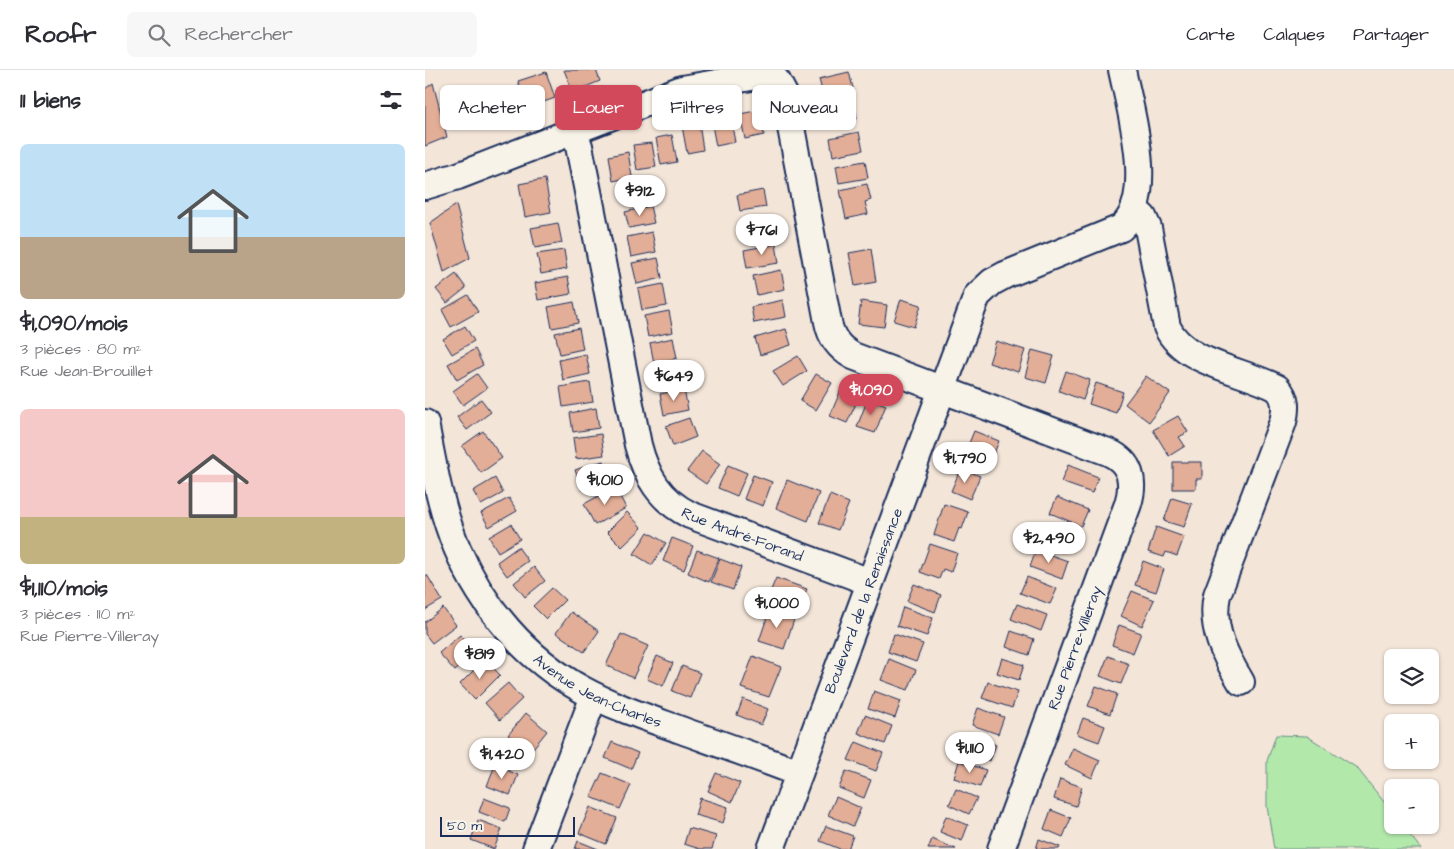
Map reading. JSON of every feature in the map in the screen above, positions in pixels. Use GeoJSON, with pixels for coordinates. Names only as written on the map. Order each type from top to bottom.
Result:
{"type":"FeatureCollection","features":[{"type":"Feature","properties":{"kind":"street"},"geometry":{"type":"LineString","coordinates":[[1122,70],[1138,155],[1140,181],[1135,210],[1143,217],[1148,228],[1167,327],[1171,336],[1191,352],[1277,388],[1285,402],[1283,422],[1217,595],[1214,609],[1215,623],[1222,645],[1230,665],[1241,682]]}},
{"type":"Feature","properties":{"kind":"street","name":"Rue Pierre-Villeray"},"geometry":{"type":"LineString","coordinates":[[642,103],[691,86],[758,74],[777,80],[785,96],[831,334],[842,349],[853,356],[1116,455],[1126,464],[1132,483],[1129,504],[1001,849]]}},
{"type":"Feature","properties":{"kind":"street","name":"Rue Pierre-Villeray"},"geometry":{"type":"LineString","coordinates":[[425,186],[458,176],[573,130]]}},
{"type":"Feature","properties":{"kind":"street","name":"Rue André-Forand"},"geometry":{"type":"LineString","coordinates":[[573,130],[579,146],[638,445],[645,468],[653,484],[673,504],[690,515],[870,582]]}},
{"type":"Feature","properties":{"kind":"street","name":"Boulevard de la Renaissance"},"geometry":{"type":"LineString","coordinates":[[771,849],[977,296],[992,282],[1005,275],[1121,228],[1128,222],[1135,210]]}},
{"type":"Feature","properties":{"kind":"street","name":"Avenue Jean-Charles"},"geometry":{"type":"LineString","coordinates":[[425,423],[428,457],[453,538],[470,577],[484,600],[505,626],[537,657],[571,683],[595,696],[799,773]]}},
{"type":"Feature","properties":{"kind":"street"},"geometry":{"type":"LineString","coordinates":[[535,849],[595,696]]}},
{"type":"Feature","properties":{"kind":"green space"},"geometry":{"type":"Polygon","coordinates":[[[1276,735],[1307,736],[1357,768],[1384,802],[1384,834],[1409,834],[1421,849],[1274,849],[1267,806],[1267,761],[1276,735]]]}},
{"type":"Feature","properties":{"kind":"building"},"geometry":{"type":"Polygon","coordinates":[[[564,70],[596,70],[600,81],[590,85],[570,85],[564,70]]]}},
{"type":"Feature","properties":{"kind":"building"},"geometry":{"type":"Polygon","coordinates":[[[546,72],[555,98],[545,102],[545,85],[519,85],[518,81],[546,72]]]}},
{"type":"Feature","properties":{"kind":"building"},"geometry":{"type":"Polygon","coordinates":[[[849,72],[852,85],[820,85],[819,79],[849,72]]]}},
{"type":"Feature","properties":{"kind":"building"},"geometry":{"type":"Polygon","coordinates":[[[433,83],[440,110],[440,130],[445,130],[447,137],[425,146],[425,89],[433,83]]]}},
{"type":"Feature","properties":{"kind":"building"},"geometry":{"type":"Polygon","coordinates":[[[752,112],[752,130],[763,130],[764,135],[745,139],[742,114],[752,112]]]}},
{"type":"Feature","properties":{"kind":"building"},"geometry":{"type":"Polygon","coordinates":[[[683,130],[700,130],[703,150],[687,153],[683,130]]]}},
{"type":"Feature","properties":{"kind":"building"},"geometry":{"type":"Polygon","coordinates":[[[713,130],[733,130],[735,142],[716,146],[713,130]]]}},
{"type":"Feature","properties":{"kind":"building"},"geometry":{"type":"Polygon","coordinates":[[[859,132],[863,150],[833,156],[830,138],[859,132]]]}},
{"type":"Feature","properties":{"kind":"building"},"geometry":{"type":"Polygon","coordinates":[[[672,135],[677,162],[661,165],[656,138],[672,135]]]}},
{"type":"Feature","properties":{"kind":"building"},"geometry":{"type":"Polygon","coordinates":[[[652,143],[656,167],[637,170],[633,145],[652,143]]]}},
{"type":"Feature","properties":{"kind":"building"},"geometry":{"type":"Polygon","coordinates":[[[628,152],[632,177],[613,181],[609,156],[628,152]]]}},
{"type":"Feature","properties":{"kind":"building"},"geometry":{"type":"Polygon","coordinates":[[[865,161],[868,178],[839,183],[836,166],[865,161]]]}},
{"type":"Feature","properties":{"kind":"building"},"geometry":{"type":"Polygon","coordinates":[[[545,179],[551,212],[525,217],[519,184],[545,179]]]}},
{"type":"Feature","properties":{"kind":"building"},"geometry":{"type":"Polygon","coordinates":[[[867,184],[871,200],[865,202],[868,214],[846,219],[840,190],[867,184]]]}},
{"type":"Feature","properties":{"kind":"building"},"geometry":{"type":"Polygon","coordinates":[[[763,190],[766,207],[740,211],[737,195],[763,190]]]}},
{"type":"Feature","properties":{"kind":"building"},"geometry":{"type":"Polygon","coordinates":[[[456,205],[470,258],[444,272],[430,223],[456,205]]]}},
{"type":"Feature","properties":{"kind":"building"},"geometry":{"type":"Polygon","coordinates":[[[650,206],[654,223],[629,228],[625,212],[650,206]]]}},
{"type":"Feature","properties":{"kind":"building"},"geometry":{"type":"Polygon","coordinates":[[[771,219],[774,235],[742,241],[739,224],[771,219]]]}},
{"type":"Feature","properties":{"kind":"building"},"geometry":{"type":"Polygon","coordinates":[[[558,223],[562,243],[535,248],[531,228],[558,223]]]}},
{"type":"Feature","properties":{"kind":"building"},"geometry":{"type":"Polygon","coordinates":[[[652,232],[656,252],[631,257],[627,237],[652,232]]]}},
{"type":"Feature","properties":{"kind":"building"},"geometry":{"type":"Polygon","coordinates":[[[776,244],[779,263],[747,268],[744,250],[776,244]]]}},
{"type":"Feature","properties":{"kind":"building"},"geometry":{"type":"Polygon","coordinates":[[[871,249],[876,282],[855,286],[849,253],[871,249]]]}},
{"type":"Feature","properties":{"kind":"building"},"geometry":{"type":"Polygon","coordinates":[[[564,250],[567,269],[541,274],[537,254],[564,250]]]}},
{"type":"Feature","properties":{"kind":"building"},"geometry":{"type":"Polygon","coordinates":[[[658,258],[662,278],[637,284],[632,263],[658,258]]]}},
{"type":"Feature","properties":{"kind":"building"},"geometry":{"type":"Polygon","coordinates":[[[781,270],[785,289],[757,295],[753,276],[781,270]]]}},
{"type":"Feature","properties":{"kind":"building"},"geometry":{"type":"Polygon","coordinates":[[[456,274],[466,288],[447,303],[436,289],[456,274]]]}},
{"type":"Feature","properties":{"kind":"building"},"geometry":{"type":"Polygon","coordinates":[[[568,277],[571,294],[538,300],[535,283],[568,277]]]}},
{"type":"Feature","properties":{"kind":"building"},"geometry":{"type":"Polygon","coordinates":[[[663,284],[667,306],[642,310],[638,289],[663,284]]]}},
{"type":"Feature","properties":{"kind":"building"},"geometry":{"type":"Polygon","coordinates":[[[468,295],[478,312],[451,327],[442,310],[468,295]]]}},
{"type":"Feature","properties":{"kind":"building"},"geometry":{"type":"Polygon","coordinates":[[[901,299],[921,305],[914,327],[894,321],[901,299]]]}},
{"type":"Feature","properties":{"kind":"building"},"geometry":{"type":"Polygon","coordinates":[[[783,300],[786,317],[754,323],[751,307],[783,300]]]}},
{"type":"Feature","properties":{"kind":"building"},"geometry":{"type":"Polygon","coordinates":[[[861,301],[887,305],[884,327],[858,324],[861,301]]]}},
{"type":"Feature","properties":{"kind":"building"},"geometry":{"type":"Polygon","coordinates":[[[574,302],[578,323],[552,328],[548,307],[574,302]]]}},
{"type":"Feature","properties":{"kind":"building"},"geometry":{"type":"Polygon","coordinates":[[[669,311],[673,332],[648,337],[644,316],[669,311]]]}},
{"type":"Feature","properties":{"kind":"building"},"geometry":{"type":"Polygon","coordinates":[[[465,326],[474,341],[452,354],[443,339],[465,326]]]}},
{"type":"Feature","properties":{"kind":"building"},"geometry":{"type":"Polygon","coordinates":[[[579,328],[583,349],[560,354],[555,333],[579,328]]]}},
{"type":"Feature","properties":{"kind":"building"},"geometry":{"type":"Polygon","coordinates":[[[786,329],[791,345],[760,355],[755,338],[786,329]]]}},
{"type":"Feature","properties":{"kind":"building"},"geometry":{"type":"Polygon","coordinates":[[[673,338],[677,358],[654,363],[650,343],[673,338]]]}},
{"type":"Feature","properties":{"kind":"building"},"geometry":{"type":"Polygon","coordinates":[[[996,341],[1025,350],[1018,372],[989,363],[996,341]]]}},
{"type":"Feature","properties":{"kind":"building"},"geometry":{"type":"Polygon","coordinates":[[[475,349],[483,365],[457,380],[448,364],[475,349]]]}},
{"type":"Feature","properties":{"kind":"building"},"geometry":{"type":"Polygon","coordinates":[[[1032,350],[1054,356],[1046,383],[1025,377],[1032,350]]]}},
{"type":"Feature","properties":{"kind":"building"},"geometry":{"type":"Polygon","coordinates":[[[586,354],[590,374],[563,380],[559,360],[586,354]]]}},
{"type":"Feature","properties":{"kind":"building"},"geometry":{"type":"Polygon","coordinates":[[[798,356],[807,371],[783,386],[773,371],[798,356]]]}},
{"type":"Feature","properties":{"kind":"building"},"geometry":{"type":"Polygon","coordinates":[[[681,364],[684,383],[658,387],[655,367],[681,364]]]}},
{"type":"Feature","properties":{"kind":"building"},"geometry":{"type":"Polygon","coordinates":[[[1066,371],[1090,380],[1083,400],[1059,391],[1066,371]]]}},
{"type":"Feature","properties":{"kind":"building"},"geometry":{"type":"Polygon","coordinates":[[[477,374],[487,388],[463,405],[453,391],[477,374]]]}},
{"type":"Feature","properties":{"kind":"building"},"geometry":{"type":"Polygon","coordinates":[[[816,374],[832,383],[816,410],[800,401],[816,374]]]}},
{"type":"Feature","properties":{"kind":"building"},"geometry":{"type":"Polygon","coordinates":[[[1146,376],[1170,393],[1149,422],[1125,404],[1146,376]]]}},
{"type":"Feature","properties":{"kind":"building"},"geometry":{"type":"Polygon","coordinates":[[[590,382],[593,402],[563,407],[560,387],[590,382]]]}},
{"type":"Feature","properties":{"kind":"building"},"geometry":{"type":"Polygon","coordinates":[[[1096,383],[1123,392],[1116,413],[1089,404],[1096,383]]]}},
{"type":"Feature","properties":{"kind":"building"},"geometry":{"type":"Polygon","coordinates":[[[842,387],[860,395],[847,423],[830,416],[842,387]]]}},
{"type":"Feature","properties":{"kind":"building"},"geometry":{"type":"Polygon","coordinates":[[[684,389],[688,410],[664,415],[660,394],[684,389]]]}},
{"type":"Feature","properties":{"kind":"building"},"geometry":{"type":"Polygon","coordinates":[[[868,398],[886,405],[875,433],[857,427],[868,398]]]}},
{"type":"Feature","properties":{"kind":"building"},"geometry":{"type":"Polygon","coordinates":[[[481,399],[491,412],[467,430],[457,417],[481,399]]]}},
{"type":"Feature","properties":{"kind":"building"},"geometry":{"type":"Polygon","coordinates":[[[596,408],[599,428],[573,432],[570,413],[596,408]]]}},
{"type":"Feature","properties":{"kind":"building"},"geometry":{"type":"Polygon","coordinates":[[[1178,416],[1188,432],[1179,437],[1185,446],[1169,456],[1153,430],[1178,416]]]}},
{"type":"Feature","properties":{"kind":"building"},"geometry":{"type":"Polygon","coordinates":[[[689,418],[696,437],[673,446],[666,426],[689,418]]]}},
{"type":"Feature","properties":{"kind":"building"},"geometry":{"type":"Polygon","coordinates":[[[483,431],[502,458],[481,473],[462,446],[483,431]]]}},
{"type":"Feature","properties":{"kind":"building"},"geometry":{"type":"Polygon","coordinates":[[[974,431],[999,441],[990,463],[965,453],[974,431]]]}},
{"type":"Feature","properties":{"kind":"building"},"geometry":{"type":"Polygon","coordinates":[[[601,434],[604,455],[576,459],[573,438],[601,434]]]}},
{"type":"Feature","properties":{"kind":"building"},"geometry":{"type":"Polygon","coordinates":[[[702,451],[720,464],[706,484],[687,471],[702,451]]]}},
{"type":"Feature","properties":{"kind":"building"},"geometry":{"type":"Polygon","coordinates":[[[603,461],[610,481],[582,490],[575,470],[603,461]]]}},
{"type":"Feature","properties":{"kind":"building"},"geometry":{"type":"Polygon","coordinates":[[[1173,462],[1202,462],[1202,479],[1196,479],[1196,489],[1173,489],[1173,462]]]}},
{"type":"Feature","properties":{"kind":"building"},"geometry":{"type":"Polygon","coordinates":[[[728,465],[747,473],[737,496],[718,488],[728,465]]]}},
{"type":"Feature","properties":{"kind":"building"},"geometry":{"type":"Polygon","coordinates":[[[1068,465],[1098,477],[1092,493],[1061,482],[1068,465]]]}},
{"type":"Feature","properties":{"kind":"building"},"geometry":{"type":"Polygon","coordinates":[[[961,468],[980,476],[970,499],[951,491],[961,468]]]}},
{"type":"Feature","properties":{"kind":"building"},"geometry":{"type":"Polygon","coordinates":[[[753,475],[772,482],[763,506],[744,499],[753,475]]]}},
{"type":"Feature","properties":{"kind":"building"},"geometry":{"type":"Polygon","coordinates":[[[495,478],[503,493],[481,505],[473,491],[495,478]]]}},
{"type":"Feature","properties":{"kind":"building"},"geometry":{"type":"Polygon","coordinates":[[[787,480],[819,493],[808,521],[776,508],[787,480]]]}},
{"type":"Feature","properties":{"kind":"building"},"geometry":{"type":"Polygon","coordinates":[[[615,487],[626,508],[595,525],[584,504],[615,487]]]}},
{"type":"Feature","properties":{"kind":"building"},"geometry":{"type":"Polygon","coordinates":[[[830,495],[849,503],[838,530],[819,523],[830,495]]]}},
{"type":"Feature","properties":{"kind":"building"},"geometry":{"type":"Polygon","coordinates":[[[1057,497],[1088,510],[1081,526],[1050,513],[1057,497]]]}},
{"type":"Feature","properties":{"kind":"building"},"geometry":{"type":"Polygon","coordinates":[[[509,498],[517,511],[489,527],[481,513],[509,498]]]}},
{"type":"Feature","properties":{"kind":"building"},"geometry":{"type":"Polygon","coordinates":[[[1172,498],[1192,504],[1184,527],[1164,521],[1172,498]]]}},
{"type":"Feature","properties":{"kind":"building"},"geometry":{"type":"Polygon","coordinates":[[[944,504],[968,512],[962,529],[959,528],[954,542],[934,535],[944,504]]]}},
{"type":"Feature","properties":{"kind":"building"},"geometry":{"type":"Polygon","coordinates":[[[627,512],[642,528],[622,547],[607,532],[627,512]]]}},
{"type":"Feature","properties":{"kind":"building"},"geometry":{"type":"Polygon","coordinates":[[[511,524],[520,539],[498,552],[489,537],[511,524]]]}},
{"type":"Feature","properties":{"kind":"building"},"geometry":{"type":"Polygon","coordinates":[[[1052,526],[1074,533],[1069,549],[1047,543],[1052,526]]]}},
{"type":"Feature","properties":{"kind":"building"},"geometry":{"type":"Polygon","coordinates":[[[1156,527],[1184,537],[1177,556],[1166,552],[1164,557],[1148,552],[1156,527]]]}},
{"type":"Feature","properties":{"kind":"building"},"geometry":{"type":"Polygon","coordinates":[[[648,532],[666,543],[652,565],[634,554],[648,532]]]}},
{"type":"Feature","properties":{"kind":"building"},"geometry":{"type":"Polygon","coordinates":[[[672,538],[693,546],[684,570],[663,561],[672,538]]]}},
{"type":"Feature","properties":{"kind":"building"},"geometry":{"type":"Polygon","coordinates":[[[930,544],[957,553],[951,572],[943,569],[939,579],[920,572],[930,544]]]}},
{"type":"Feature","properties":{"kind":"building"},"geometry":{"type":"Polygon","coordinates":[[[518,547],[528,561],[507,576],[497,562],[518,547]]]}},
{"type":"Feature","properties":{"kind":"building"},"geometry":{"type":"Polygon","coordinates":[[[697,550],[719,558],[709,582],[688,573],[697,550]]]}},
{"type":"Feature","properties":{"kind":"building"},"geometry":{"type":"Polygon","coordinates":[[[1036,550],[1068,561],[1062,579],[1030,567],[1036,550]]]}},
{"type":"Feature","properties":{"kind":"building"},"geometry":{"type":"Polygon","coordinates":[[[720,559],[741,567],[733,590],[711,582],[720,559]]]}},
{"type":"Feature","properties":{"kind":"building"},"geometry":{"type":"Polygon","coordinates":[[[1143,561],[1164,569],[1156,592],[1135,585],[1143,561]]]}},
{"type":"Feature","properties":{"kind":"building"},"geometry":{"type":"Polygon","coordinates":[[[534,567],[545,581],[525,597],[514,583],[534,567]]]}},
{"type":"Feature","properties":{"kind":"building"},"geometry":{"type":"Polygon","coordinates":[[[427,575],[442,600],[425,610],[425,577],[427,575]]]}},
{"type":"Feature","properties":{"kind":"building"},"geometry":{"type":"Polygon","coordinates":[[[1027,577],[1057,589],[1050,604],[1020,593],[1027,577]]]}},
{"type":"Feature","properties":{"kind":"building"},"geometry":{"type":"Polygon","coordinates":[[[776,578],[807,589],[800,606],[769,595],[776,578]]]}},
{"type":"Feature","properties":{"kind":"building"},"geometry":{"type":"Polygon","coordinates":[[[914,584],[941,595],[935,612],[907,601],[914,584]]]}},
{"type":"Feature","properties":{"kind":"building"},"geometry":{"type":"Polygon","coordinates":[[[552,588],[565,600],[546,619],[533,606],[552,588]]]}},
{"type":"Feature","properties":{"kind":"building"},"geometry":{"type":"Polygon","coordinates":[[[1132,591],[1154,600],[1142,626],[1121,616],[1132,591]]]}},
{"type":"Feature","properties":{"kind":"building"},"geometry":{"type":"Polygon","coordinates":[[[1017,604],[1047,615],[1041,631],[1011,619],[1017,604]]]}},
{"type":"Feature","properties":{"kind":"building"},"geometry":{"type":"Polygon","coordinates":[[[903,607],[933,618],[927,636],[897,626],[903,607]]]}},
{"type":"Feature","properties":{"kind":"building"},"geometry":{"type":"Polygon","coordinates":[[[443,608],[456,625],[432,643],[425,634],[425,622],[443,608]]]}},
{"type":"Feature","properties":{"kind":"building"},"geometry":{"type":"Polygon","coordinates":[[[770,609],[795,617],[784,649],[759,641],[770,609]]]}},
{"type":"Feature","properties":{"kind":"building"},"geometry":{"type":"Polygon","coordinates":[[[571,612],[599,631],[584,652],[556,633],[571,612]]]}},
{"type":"Feature","properties":{"kind":"building"},"geometry":{"type":"Polygon","coordinates":[[[1119,625],[1141,633],[1133,653],[1112,645],[1119,625]]]}},
{"type":"Feature","properties":{"kind":"building"},"geometry":{"type":"Polygon","coordinates":[[[1011,631],[1034,639],[1029,655],[1006,647],[1011,631]]]}},
{"type":"Feature","properties":{"kind":"building"},"geometry":{"type":"Polygon","coordinates":[[[621,634],[648,646],[633,678],[606,665],[621,634]]]}},
{"type":"Feature","properties":{"kind":"building"},"geometry":{"type":"Polygon","coordinates":[[[894,634],[923,644],[916,662],[888,652],[894,634]]]}},
{"type":"Feature","properties":{"kind":"building"},"geometry":{"type":"Polygon","coordinates":[[[460,635],[476,653],[455,671],[439,653],[460,635]]]}},
{"type":"Feature","properties":{"kind":"building"},"geometry":{"type":"Polygon","coordinates":[[[657,656],[673,663],[663,686],[647,679],[657,656]]]}},
{"type":"Feature","properties":{"kind":"building"},"geometry":{"type":"Polygon","coordinates":[[[753,656],[781,667],[769,697],[741,688],[753,656]]]}},
{"type":"Feature","properties":{"kind":"building"},"geometry":{"type":"Polygon","coordinates":[[[1108,656],[1129,664],[1121,684],[1100,676],[1108,656]]]}},
{"type":"Feature","properties":{"kind":"building"},"geometry":{"type":"Polygon","coordinates":[[[1002,658],[1024,665],[1019,680],[997,673],[1002,658]]]}},
{"type":"Feature","properties":{"kind":"building"},"geometry":{"type":"Polygon","coordinates":[[[485,659],[500,675],[475,700],[460,684],[485,659]]]}},
{"type":"Feature","properties":{"kind":"building"},"geometry":{"type":"Polygon","coordinates":[[[889,659],[916,670],[908,690],[881,680],[889,659]]]}},
{"type":"Feature","properties":{"kind":"building"},"geometry":{"type":"Polygon","coordinates":[[[682,666],[700,673],[690,698],[672,691],[682,666]]]}},
{"type":"Feature","properties":{"kind":"building"},"geometry":{"type":"Polygon","coordinates":[[[988,682],[1018,692],[1012,708],[982,698],[988,682]]]}},
{"type":"Feature","properties":{"kind":"building"},"geometry":{"type":"Polygon","coordinates":[[[508,683],[522,699],[500,720],[485,703],[508,683]]]}},
{"type":"Feature","properties":{"kind":"building"},"geometry":{"type":"Polygon","coordinates":[[[1096,686],[1117,694],[1110,714],[1088,706],[1096,686]]]}},
{"type":"Feature","properties":{"kind":"building"},"geometry":{"type":"Polygon","coordinates":[[[874,691],[901,701],[895,718],[868,709],[874,691]]]}},
{"type":"Feature","properties":{"kind":"building"},"geometry":{"type":"Polygon","coordinates":[[[743,699],[768,709],[761,725],[737,715],[743,699]]]}},
{"type":"Feature","properties":{"kind":"building"},"geometry":{"type":"Polygon","coordinates":[[[978,708],[1004,717],[998,734],[972,725],[978,708]]]}},
{"type":"Feature","properties":{"kind":"building"},"geometry":{"type":"Polygon","coordinates":[[[526,713],[547,731],[530,752],[508,735],[526,713]]]}},
{"type":"Feature","properties":{"kind":"building"},"geometry":{"type":"Polygon","coordinates":[[[865,715],[892,726],[885,744],[858,733],[865,715]]]}},
{"type":"Feature","properties":{"kind":"building"},"geometry":{"type":"Polygon","coordinates":[[[1083,718],[1105,726],[1099,742],[1077,734],[1083,718]]]}},
{"type":"Feature","properties":{"kind":"building"},"geometry":{"type":"Polygon","coordinates":[[[975,736],[996,745],[990,761],[968,752],[975,736]]]}},
{"type":"Feature","properties":{"kind":"building"},"geometry":{"type":"Polygon","coordinates":[[[612,742],[638,753],[631,769],[605,758],[612,742]]]}},
{"type":"Feature","properties":{"kind":"building"},"geometry":{"type":"Polygon","coordinates":[[[856,742],[883,753],[876,771],[848,760],[856,742]]]}},
{"type":"Feature","properties":{"kind":"building"},"geometry":{"type":"Polygon","coordinates":[[[1073,748],[1100,760],[1092,778],[1065,765],[1073,748]]]}},
{"type":"Feature","properties":{"kind":"building"},"geometry":{"type":"Polygon","coordinates":[[[959,761],[986,770],[980,787],[954,778],[959,761]]]}},
{"type":"Feature","properties":{"kind":"building"},"geometry":{"type":"Polygon","coordinates":[[[495,765],[518,775],[510,795],[487,786],[495,765]]]}},
{"type":"Feature","properties":{"kind":"building"},"geometry":{"type":"Polygon","coordinates":[[[846,771],[871,780],[864,798],[839,788],[846,771]]]}},
{"type":"Feature","properties":{"kind":"building"},"geometry":{"type":"Polygon","coordinates":[[[602,773],[631,785],[620,809],[591,797],[602,773]]]}},
{"type":"Feature","properties":{"kind":"building"},"geometry":{"type":"Polygon","coordinates":[[[716,773],[740,783],[732,802],[708,791],[716,773]]]}},
{"type":"Feature","properties":{"kind":"building"},"geometry":{"type":"Polygon","coordinates":[[[1060,779],[1082,787],[1076,806],[1054,799],[1060,779]]]}},
{"type":"Feature","properties":{"kind":"building"},"geometry":{"type":"Polygon","coordinates":[[[956,789],[977,798],[969,814],[949,805],[956,789]]]}},
{"type":"Feature","properties":{"kind":"building"},"geometry":{"type":"Polygon","coordinates":[[[836,797],[861,808],[853,826],[828,815],[836,797]]]}},
{"type":"Feature","properties":{"kind":"building"},"geometry":{"type":"Polygon","coordinates":[[[484,798],[510,808],[505,822],[479,812],[484,798]]]}},
{"type":"Feature","properties":{"kind":"building"},"geometry":{"type":"Polygon","coordinates":[[[700,798],[728,807],[723,823],[695,815],[700,798]]]}},
{"type":"Feature","properties":{"kind":"building"},"geometry":{"type":"Polygon","coordinates":[[[590,807],[617,818],[606,844],[579,833],[590,807]]]}},
{"type":"Feature","properties":{"kind":"building"},"geometry":{"type":"Polygon","coordinates":[[[1051,810],[1071,818],[1063,837],[1044,829],[1051,810]]]}},
{"type":"Feature","properties":{"kind":"building"},"geometry":{"type":"Polygon","coordinates":[[[946,816],[968,825],[962,841],[940,832],[946,816]]]}},
{"type":"Feature","properties":{"kind":"building"},"geometry":{"type":"Polygon","coordinates":[[[478,820],[502,829],[494,849],[471,840],[478,820]]]}},
{"type":"Feature","properties":{"kind":"building"},"geometry":{"type":"Polygon","coordinates":[[[826,826],[853,836],[848,849],[840,849],[820,841],[826,826]]]}},
{"type":"Feature","properties":{"kind":"building"},"geometry":{"type":"Polygon","coordinates":[[[689,828],[716,836],[712,849],[700,849],[684,844],[689,828]]]}},
{"type":"Feature","properties":{"kind":"building"},"geometry":{"type":"Polygon","coordinates":[[[932,839],[956,849],[928,849],[932,839]]]}},
{"type":"Feature","properties":{"kind":"building"},"geometry":{"type":"Polygon","coordinates":[[[1039,839],[1060,847],[1059,849],[1036,849],[1039,839]]]}},
{"type":"Feature","properties":{"kind":"building"},"geometry":{"type":"Polygon","coordinates":[[[578,841],[598,849],[575,849],[578,841]]]}}]}
